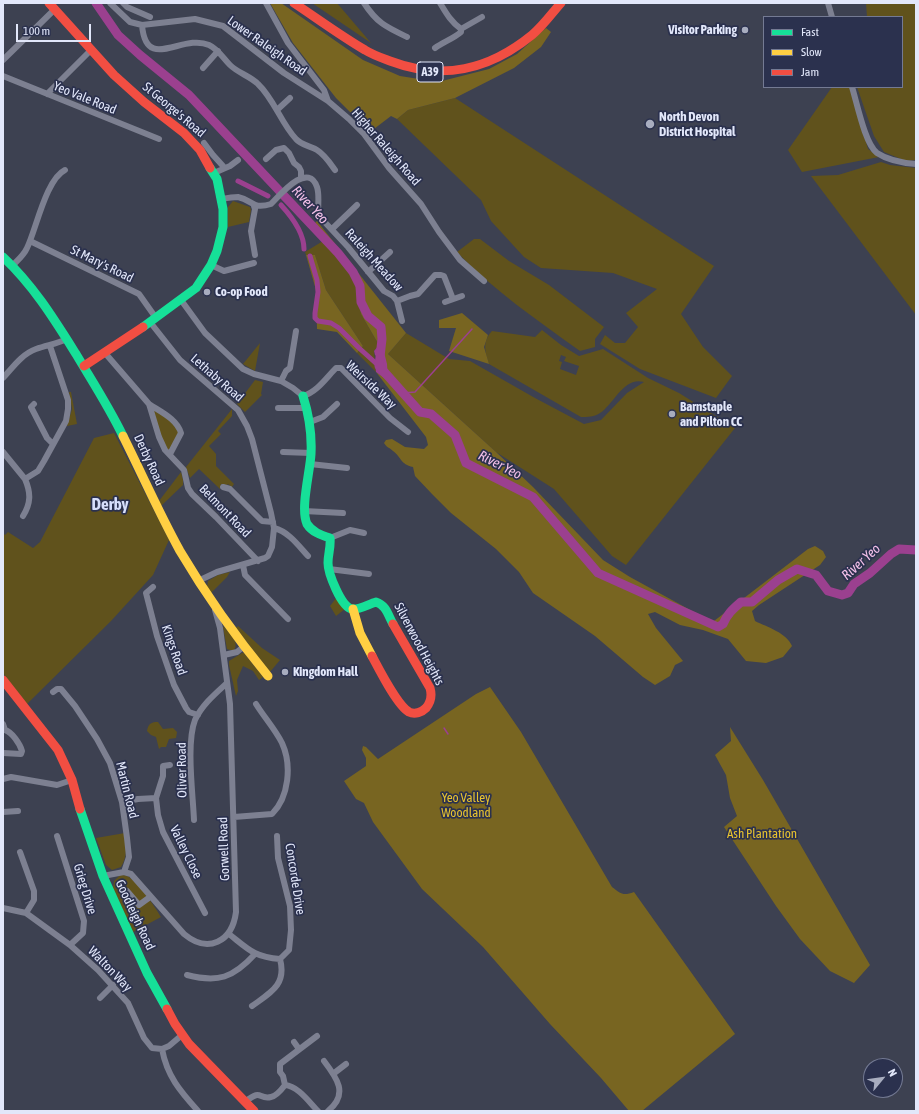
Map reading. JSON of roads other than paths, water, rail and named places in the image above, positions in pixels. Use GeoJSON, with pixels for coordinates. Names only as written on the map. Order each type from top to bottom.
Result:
{"type":"FeatureCollection","features":[{"type":"Feature","properties":{"kind":"street"},"geometry":{"type":"LineString","coordinates":[[110,3],[130,22],[142,25],[142,36],[145,42],[154,49],[170,48],[195,42],[209,45],[218,51],[234,69],[258,84],[296,139],[324,156],[335,170]]}},
{"type":"Feature","properties":{"kind":"street"},"geometry":{"type":"LineString","coordinates":[[123,3],[150,17]]}},
{"type":"Feature","properties":{"kind":"street","name":"Higher Raleigh Road"},"geometry":{"type":"LineString","coordinates":[[266,3],[288,43],[324,90],[328,101],[364,134],[389,168],[421,204],[439,232],[460,260],[484,281]]}},
{"type":"Feature","properties":{"kind":"street","name":"A39"},"geometry":{"type":"LineString","coordinates":[[294,3],[366,51],[380,58],[405,67],[435,72],[465,69],[501,56],[533,34],[561,3]]}},
{"type":"Feature","properties":{"kind":"street"},"geometry":{"type":"LineString","coordinates":[[364,3],[374,18],[386,28],[407,37]]}},
{"type":"Feature","properties":{"kind":"street"},"geometry":{"type":"LineString","coordinates":[[440,3],[454,25],[461,29]]}},
{"type":"Feature","properties":{"kind":"street"},"geometry":{"type":"LineString","coordinates":[[828,3],[832,16]]}},
{"type":"Feature","properties":{"kind":"street"},"geometry":{"type":"LineString","coordinates":[[3,60],[52,6]]}},
{"type":"Feature","properties":{"kind":"street","name":"St George's Road"},"geometry":{"type":"LineString","coordinates":[[52,6],[125,86],[194,142],[205,156],[214,173],[222,199],[223,227],[217,251],[211,265],[196,288],[153,320],[84,366]]}},
{"type":"Feature","properties":{"kind":"street"},"geometry":{"type":"LineString","coordinates":[[435,48],[443,42],[454,38],[461,29],[482,18]]}},
{"type":"Feature","properties":{"kind":"street","name":"Lower Raleigh Road"},"geometry":{"type":"LineString","coordinates":[[142,25],[195,19],[223,26],[284,73],[328,101]]}},
{"type":"Feature","properties":{"kind":"street"},"geometry":{"type":"LineString","coordinates":[[47,94],[91,50]]}},
{"type":"Feature","properties":{"kind":"street"},"geometry":{"type":"LineString","coordinates":[[203,68],[218,51]]}},
{"type":"Feature","properties":{"kind":"street","name":"Yeo Vale Road"},"geometry":{"type":"LineString","coordinates":[[3,76],[159,139]]}},
{"type":"Feature","properties":{"kind":"street"},"geometry":{"type":"LineString","coordinates":[[852,88],[867,138],[876,152],[888,159],[903,163],[916,164]]}},
{"type":"Feature","properties":{"kind":"street"},"geometry":{"type":"LineString","coordinates":[[277,110],[290,98]]}},
{"type":"Feature","properties":{"kind":"street"},"geometry":{"type":"LineString","coordinates":[[204,144],[223,164],[224,169]]}},
{"type":"Feature","properties":{"kind":"street"},"geometry":{"type":"LineString","coordinates":[[222,199],[238,198],[246,200],[254,206],[270,204],[294,182],[301,178],[301,171],[299,167],[294,163],[289,153],[284,148],[276,150],[266,159]]}},
{"type":"Feature","properties":{"kind":"street"},"geometry":{"type":"LineString","coordinates":[[214,173],[230,166],[238,160]]}},
{"type":"Feature","properties":{"kind":"street"},"geometry":{"type":"LineString","coordinates":[[13,265],[23,255],[50,190],[60,173],[65,170]]}},
{"type":"Feature","properties":{"kind":"street","name":"Raleigh Meadow"},"geometry":{"type":"LineString","coordinates":[[301,178],[312,179],[317,185],[319,216],[348,247],[384,291],[393,296],[402,321]]}},
{"type":"Feature","properties":{"kind":"street"},"geometry":{"type":"LineString","coordinates":[[332,229],[352,213],[357,205]]}},
{"type":"Feature","properties":{"kind":"street"},"geometry":{"type":"LineString","coordinates":[[254,206],[255,209],[251,231],[255,255]]}},
{"type":"Feature","properties":{"kind":"street","name":"St Mary's Road"},"geometry":{"type":"LineString","coordinates":[[30,241],[139,294],[153,320]]}},
{"type":"Feature","properties":{"kind":"street"},"geometry":{"type":"LineString","coordinates":[[368,272],[384,261],[390,252]]}},
{"type":"Feature","properties":{"kind":"street","name":"Derby Road"},"geometry":{"type":"LineString","coordinates":[[3,257],[13,265],[33,290],[67,339],[111,412],[156,506],[198,581],[212,604],[243,647],[268,676]]}},
{"type":"Feature","properties":{"kind":"street"},"geometry":{"type":"LineString","coordinates":[[211,265],[224,271],[254,262]]}},
{"type":"Feature","properties":{"kind":"street"},"geometry":{"type":"LineString","coordinates":[[396,301],[418,294],[435,275],[441,274],[444,276],[453,299]]}},
{"type":"Feature","properties":{"kind":"street"},"geometry":{"type":"LineString","coordinates":[[445,302],[462,296]]}},
{"type":"Feature","properties":{"kind":"street"},"geometry":{"type":"LineString","coordinates":[[181,300],[205,333],[243,369],[254,374],[281,381],[303,396],[310,422],[311,453],[304,511],[305,519],[310,529],[317,534],[330,538],[350,530],[364,533]]}},
{"type":"Feature","properties":{"kind":"street","name":"Lethaby Road"},"geometry":{"type":"LineString","coordinates":[[153,320],[180,360],[240,413],[252,439],[273,525]]}},
{"type":"Feature","properties":{"kind":"street"},"geometry":{"type":"LineString","coordinates":[[281,381],[284,374],[290,368],[296,331]]}},
{"type":"Feature","properties":{"kind":"street"},"geometry":{"type":"LineString","coordinates":[[3,378],[18,361],[27,354],[37,348],[50,346],[67,339]]}},
{"type":"Feature","properties":{"kind":"street"},"geometry":{"type":"LineString","coordinates":[[25,479],[38,471],[66,421],[69,407],[66,393],[50,346]]}},
{"type":"Feature","properties":{"kind":"street","name":"Belmont Road"},"geometry":{"type":"LineString","coordinates":[[105,352],[149,404],[171,418],[179,426],[181,433],[170,454]]}},
{"type":"Feature","properties":{"kind":"street","name":"Weirside Way"},"geometry":{"type":"LineString","coordinates":[[303,396],[307,395],[318,387],[336,368],[341,368],[390,418],[408,432]]}},
{"type":"Feature","properties":{"kind":"street"},"geometry":{"type":"LineString","coordinates":[[34,404],[31,407],[47,438],[53,444]]}},
{"type":"Feature","properties":{"kind":"street","name":"Belmont Road"},"geometry":{"type":"LineString","coordinates":[[149,404],[159,437],[166,450],[184,470],[188,488],[192,494],[258,561]]}},
{"type":"Feature","properties":{"kind":"street"},"geometry":{"type":"LineString","coordinates":[[310,422],[323,416],[337,404]]}},
{"type":"Feature","properties":{"kind":"street"},"geometry":{"type":"LineString","coordinates":[[278,408],[307,408]]}},
{"type":"Feature","properties":{"kind":"street"},"geometry":{"type":"LineString","coordinates":[[3,452],[25,479],[28,486],[30,499],[24,516]]}},
{"type":"Feature","properties":{"kind":"street"},"geometry":{"type":"LineString","coordinates":[[283,452],[311,453]]}},
{"type":"Feature","properties":{"kind":"street"},"geometry":{"type":"LineString","coordinates":[[310,464],[347,468]]}},
{"type":"Feature","properties":{"kind":"street"},"geometry":{"type":"LineString","coordinates":[[223,487],[230,490],[262,521],[273,525],[287,534],[308,556]]}},
{"type":"Feature","properties":{"kind":"street"},"geometry":{"type":"LineString","coordinates":[[304,511],[342,513]]}},
{"type":"Feature","properties":{"kind":"street"},"geometry":{"type":"LineString","coordinates":[[198,581],[217,572],[265,558],[269,553],[273,540],[273,525]]}},
{"type":"Feature","properties":{"kind":"street"},"geometry":{"type":"LineString","coordinates":[[330,538],[329,568],[343,603],[347,607],[353,609]]}},
{"type":"Feature","properties":{"kind":"street"},"geometry":{"type":"LineString","coordinates":[[243,565],[245,575],[288,619]]}},
{"type":"Feature","properties":{"kind":"street"},"geometry":{"type":"LineString","coordinates":[[329,568],[369,574]]}},
{"type":"Feature","properties":{"kind":"street","name":"Kings Road"},"geometry":{"type":"LineString","coordinates":[[153,587],[146,593],[157,636],[166,663],[176,690],[186,708],[190,712],[198,715]]}},
{"type":"Feature","properties":{"kind":"street","name":"Silverwood Heights"},"geometry":{"type":"LineString","coordinates":[[376,602],[380,602],[384,605],[388,615],[431,692],[430,700],[424,710],[419,713],[412,714],[405,710],[402,706],[361,635],[353,609],[376,602]]}},
{"type":"Feature","properties":{"kind":"street","name":"Gorwell Road"},"geometry":{"type":"LineString","coordinates":[[212,604],[218,622],[230,704],[236,912],[235,923],[229,934]]}},
{"type":"Feature","properties":{"kind":"street"},"geometry":{"type":"LineString","coordinates":[[224,656],[237,652],[243,647]]}},
{"type":"Feature","properties":{"kind":"street","name":"Goodleigh Road"},"geometry":{"type":"LineString","coordinates":[[3,680],[58,750],[72,780],[84,823],[103,876],[150,978],[175,1024],[189,1044],[254,1111]]}},
{"type":"Feature","properties":{"kind":"street","name":"Oliver Road"},"geometry":{"type":"LineString","coordinates":[[194,820],[191,754],[192,733],[198,715],[212,696],[227,683]]}},
{"type":"Feature","properties":{"kind":"street","name":"Martin Road"},"geometry":{"type":"LineString","coordinates":[[53,692],[57,689],[61,689],[75,706],[97,739],[110,763],[122,802],[128,857],[124,872]]}},
{"type":"Feature","properties":{"kind":"street"},"geometry":{"type":"LineString","coordinates":[[234,817],[272,814],[281,803],[286,789],[287,770],[285,750],[256,704]]}},
{"type":"Feature","properties":{"kind":"street"},"geometry":{"type":"LineString","coordinates":[[3,753],[21,754],[22,751],[8,731],[4,730]]}},
{"type":"Feature","properties":{"kind":"street","name":"Valley Close"},"geometry":{"type":"LineString","coordinates":[[170,765],[162,767],[163,776],[156,798],[158,815],[163,832],[205,913]]}},
{"type":"Feature","properties":{"kind":"street"},"geometry":{"type":"LineString","coordinates":[[3,779],[11,777],[57,785],[72,780]]}},
{"type":"Feature","properties":{"kind":"street"},"geometry":{"type":"LineString","coordinates":[[122,802],[156,798]]}},
{"type":"Feature","properties":{"kind":"street"},"geometry":{"type":"LineString","coordinates":[[3,812],[18,811]]}},
{"type":"Feature","properties":{"kind":"street","name":"Grieg Drive"},"geometry":{"type":"LineString","coordinates":[[57,836],[84,921],[83,933],[70,945]]}},
{"type":"Feature","properties":{"kind":"street","name":"Concorde Drive"},"geometry":{"type":"LineString","coordinates":[[277,836],[278,858],[290,906],[291,930],[289,950],[280,959]]}},
{"type":"Feature","properties":{"kind":"street"},"geometry":{"type":"LineString","coordinates":[[20,852],[34,891],[34,900],[26,913]]}},
{"type":"Feature","properties":{"kind":"street"},"geometry":{"type":"LineString","coordinates":[[103,876],[124,872],[131,874],[191,940],[207,944],[222,939],[229,934],[255,954],[267,958],[280,959],[282,967],[280,980],[274,990],[252,1006]]}},
{"type":"Feature","properties":{"kind":"street"},"geometry":{"type":"LineString","coordinates":[[127,891],[139,906],[150,896]]}},
{"type":"Feature","properties":{"kind":"street","name":"Walton Way"},"geometry":{"type":"LineString","coordinates":[[3,908],[26,913],[70,945],[113,985],[128,1004],[147,1043],[152,1048],[162,1049]]}},
{"type":"Feature","properties":{"kind":"street"},"geometry":{"type":"LineString","coordinates":[[187,975],[202,979],[222,978],[240,969],[255,954]]}},
{"type":"Feature","properties":{"kind":"street"},"geometry":{"type":"LineString","coordinates":[[100,998],[113,985]]}},
{"type":"Feature","properties":{"kind":"street"},"geometry":{"type":"LineString","coordinates":[[182,1034],[169,1046],[162,1049],[164,1063],[172,1079],[198,1111]]}},
{"type":"Feature","properties":{"kind":"street"},"geometry":{"type":"LineString","coordinates":[[286,1085],[280,1072],[280,1064],[317,1036]]}},
{"type":"Feature","properties":{"kind":"street"},"geometry":{"type":"LineString","coordinates":[[294,1042],[299,1049]]}},
{"type":"Feature","properties":{"kind":"street"},"geometry":{"type":"LineString","coordinates":[[324,1061],[338,1082],[339,1095],[335,1104],[328,1111]]}},
{"type":"Feature","properties":{"kind":"street"},"geometry":{"type":"LineString","coordinates":[[333,1074],[346,1064]]}},
{"type":"Feature","properties":{"kind":"street"},"geometry":{"type":"LineString","coordinates":[[245,1102],[255,1095],[266,1098],[274,1096],[286,1085]]}},
{"type":"Feature","properties":{"kind":"street"},"geometry":{"type":"LineString","coordinates":[[286,1085],[294,1088],[318,1111]]}},
{"type":"Feature","properties":{"kind":"waterway","name":"River Yeo"},"geometry":{"type":"LineString","coordinates":[[96,3],[118,35],[189,95],[338,253],[353,272],[360,286],[361,302],[368,316],[381,327],[382,339],[379,366],[420,412],[431,414],[455,435],[466,463],[533,497],[598,573],[718,627],[723,624],[728,614],[741,602],[752,602],[778,580],[797,569],[816,575],[828,591],[842,595],[848,593],[854,584],[899,549],[916,550]]}},
{"type":"Feature","properties":{"kind":"waterway"},"geometry":{"type":"LineString","coordinates":[[238,181],[268,196]]}},
{"type":"Feature","properties":{"kind":"waterway"},"geometry":{"type":"LineString","coordinates":[[281,205],[300,231],[304,249]]}},
{"type":"Feature","properties":{"kind":"waterway"},"geometry":{"type":"LineString","coordinates":[[310,256],[317,280],[318,292],[315,318],[318,321],[331,323],[339,328],[379,366]]}},
{"type":"Feature","properties":{"kind":"waterway"},"geometry":{"type":"LineString","coordinates":[[403,393],[415,392],[472,329]]}},
{"type":"Feature","properties":{"kind":"waterway"},"geometry":{"type":"LineString","coordinates":[[444,728],[448,734]]}},
{"type":"Feature","properties":{"kind":"place","name":"Visitor Parking"},"geometry":{"type":"Point","coordinates":[745,30]}},
{"type":"Feature","properties":{"kind":"place","name":"North Devon District Hospital"},"geometry":{"type":"Point","coordinates":[650,124]}},
{"type":"Feature","properties":{"kind":"place","name":"Co-op Food"},"geometry":{"type":"Point","coordinates":[207,292]}},
{"type":"Feature","properties":{"kind":"place","name":"Barnstaple and Pilton CC"},"geometry":{"type":"Point","coordinates":[672,414]}},
{"type":"Feature","properties":{"kind":"place","name":"Kingdom Hall"},"geometry":{"type":"Point","coordinates":[285,672]}},
{"type":"Feature","properties":{"kind":"district","name":"Derby"},"geometry":{"type":"Point","coordinates":[110,505]}},
{"type":"Feature","properties":{"kind":"park label","name":"Yeo Valley Woodland"},"geometry":{"type":"Point","coordinates":[466,806]}},
{"type":"Feature","properties":{"kind":"park label","name":"Ash Plantation"},"geometry":{"type":"Point","coordinates":[762,834]}}]}
